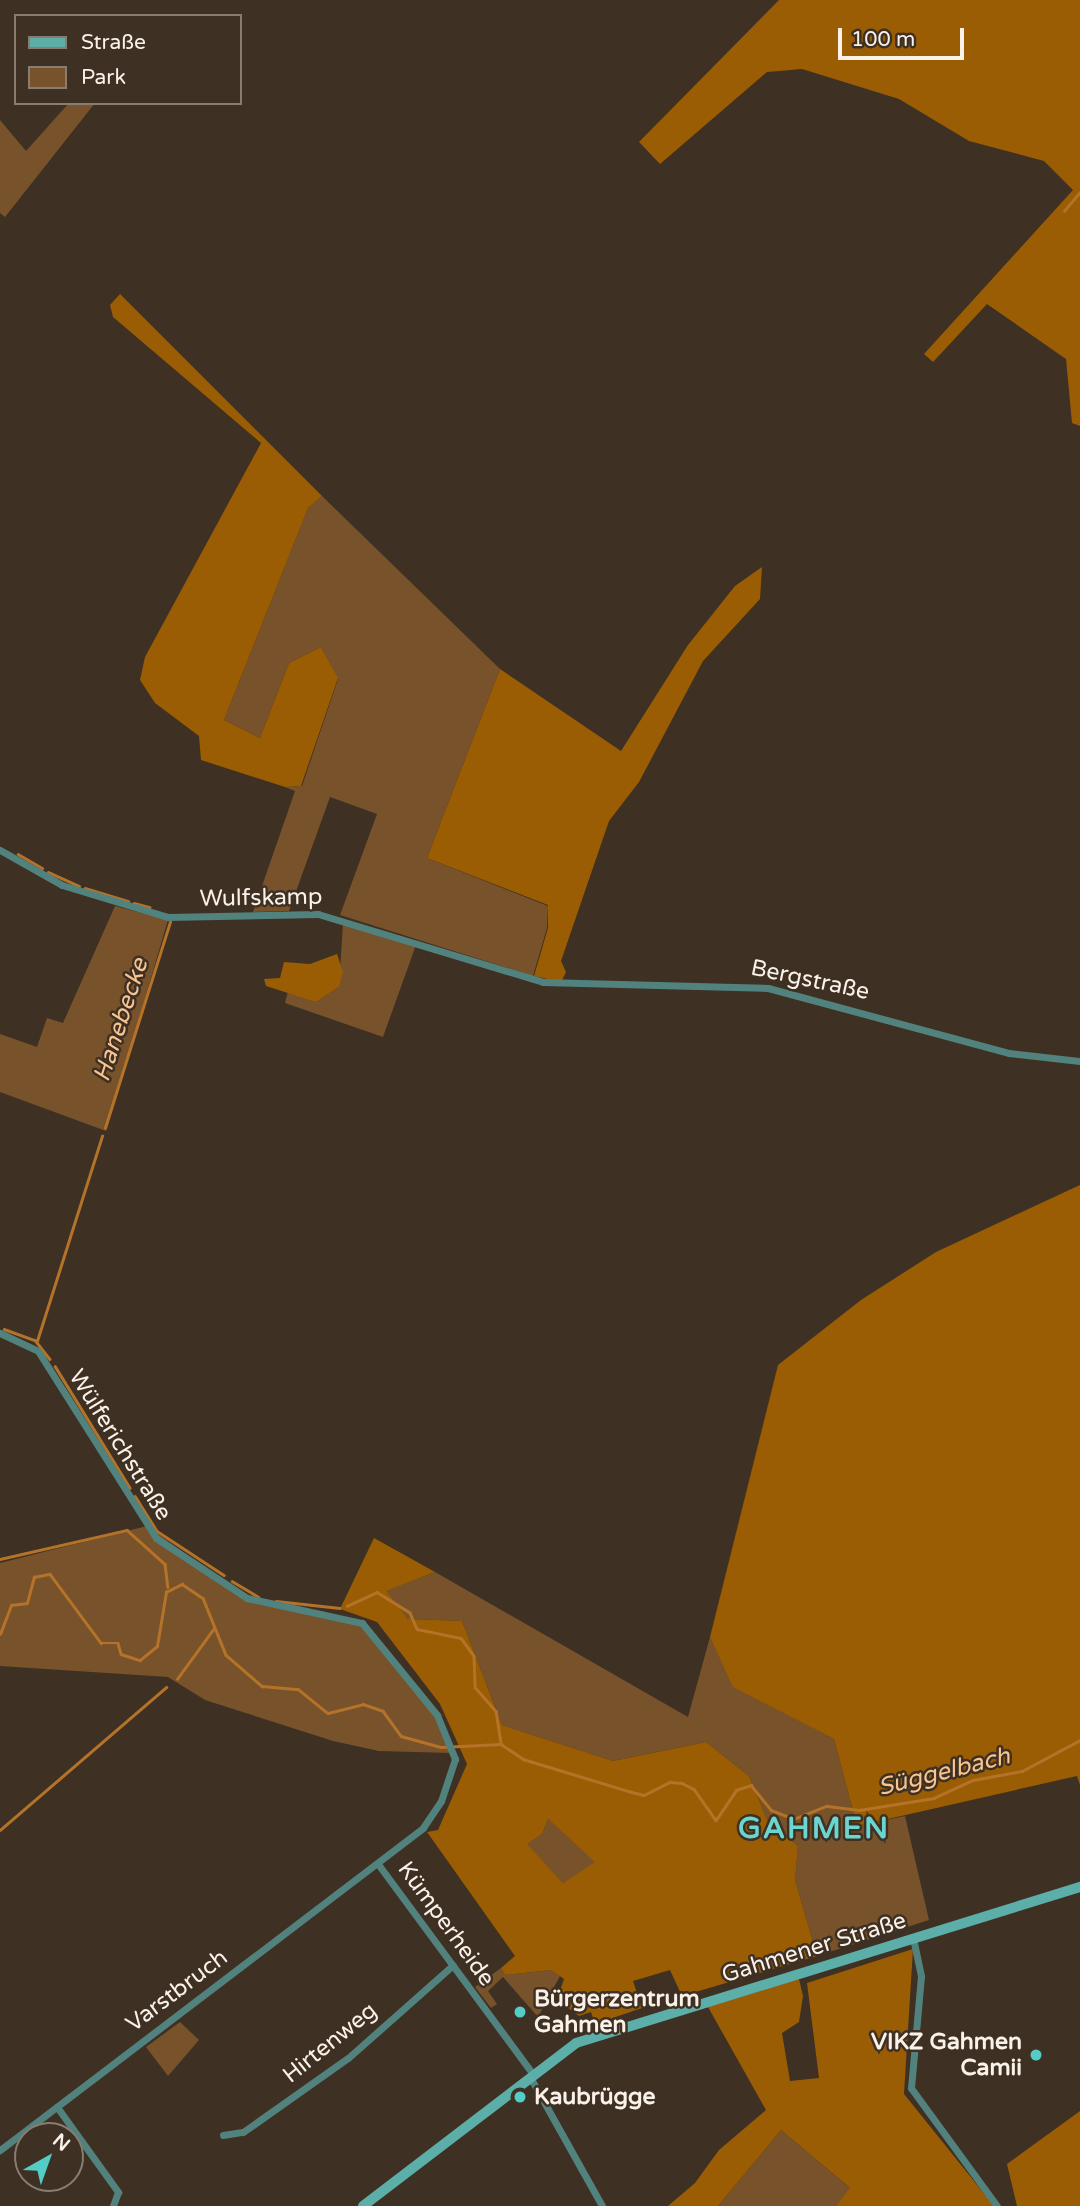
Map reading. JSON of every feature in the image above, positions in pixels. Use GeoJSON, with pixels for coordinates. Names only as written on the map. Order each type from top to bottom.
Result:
{"type":"FeatureCollection","features":[{"type":"Feature","properties":{"kind":"main road","name":"Gahmener Straße"},"geometry":{"type":"LineString","coordinates":[[363,2206],[532,2076],[589,2038],[1080,1886]]}},
{"type":"Feature","properties":{"kind":"street","name":"Wulfskamp"},"geometry":{"type":"LineString","coordinates":[[0,850],[62,885],[149,913],[194,918],[327,915],[527,977]]}},
{"type":"Feature","properties":{"kind":"street","name":"Bergstraße"},"geometry":{"type":"LineString","coordinates":[[527,977],[573,986],[678,982],[768,988],[1009,1053],[1080,1061]]}},
{"type":"Feature","properties":{"kind":"street","name":"Wülferichstraße"},"geometry":{"type":"LineString","coordinates":[[0,1332],[38,1351],[156,1538],[247,1598],[362,1623],[402,1666],[451,1738],[455,1752],[451,1779],[430,1819],[378,1864]]}},
{"type":"Feature","properties":{"kind":"street","name":"Kümperheide"},"geometry":{"type":"LineString","coordinates":[[378,1864],[532,2076]]}},
{"type":"Feature","properties":{"kind":"street","name":"Varstbruch"},"geometry":{"type":"LineString","coordinates":[[0,2150],[378,1864]]}},
{"type":"Feature","properties":{"kind":"street"},"geometry":{"type":"LineString","coordinates":[[913,1938],[920,1988],[911,2088],[997,2206]]}},
{"type":"Feature","properties":{"kind":"street","name":"Hirtenweg"},"geometry":{"type":"LineString","coordinates":[[223,2135],[243,2132],[348,2058],[453,1965]]}},
{"type":"Feature","properties":{"kind":"street"},"geometry":{"type":"LineString","coordinates":[[532,2076],[598,2204]]}},
{"type":"Feature","properties":{"kind":"street"},"geometry":{"type":"LineString","coordinates":[[57,2107],[118,2192],[113,2206]]}},
{"type":"Feature","properties":{"kind":"green space"},"geometry":{"type":"Polygon","coordinates":[[[67,105],[93,105],[5,217],[0,213],[0,120],[26,151],[67,105]]]}},
{"type":"Feature","properties":{"kind":"green space"},"geometry":{"type":"Polygon","coordinates":[[[322,496],[500,669],[427,858],[548,906],[547,928],[533,976],[340,915],[377,814],[330,797],[289,911],[253,912],[295,791],[285,787],[302,786],[338,679],[321,647],[289,663],[260,738],[224,720],[308,508],[322,496]]]}},
{"type":"Feature","properties":{"kind":"green space"},"geometry":{"type":"Polygon","coordinates":[[[115,906],[168,920],[106,1131],[0,1092],[0,1034],[37,1047],[47,1018],[63,1023],[115,906]]]}},
{"type":"Feature","properties":{"kind":"green space"},"geometry":{"type":"Polygon","coordinates":[[[343,923],[416,945],[383,1037],[285,1003],[288,991],[316,1002],[339,987],[343,923]]]}},
{"type":"Feature","properties":{"kind":"green space"},"geometry":{"type":"Polygon","coordinates":[[[147,1526],[247,1599],[364,1625],[434,1711],[451,1753],[379,1751],[333,1741],[205,1700],[168,1677],[0,1666],[0,1563],[147,1526]]]}},
{"type":"Feature","properties":{"kind":"green space"},"geometry":{"type":"Polygon","coordinates":[[[435,1572],[688,1717],[710,1637],[734,1687],[834,1739],[857,1826],[905,1816],[929,1920],[817,1956],[795,1880],[798,1846],[768,1822],[749,1776],[706,1742],[613,1761],[502,1725],[462,1621],[408,1619],[385,1591],[435,1572]]]}},
{"type":"Feature","properties":{"kind":"green space"},"geometry":{"type":"Polygon","coordinates":[[[548,1819],[596,1862],[563,1883],[526,1844],[542,1834],[548,1819]]]}},
{"type":"Feature","properties":{"kind":"green space"},"geometry":{"type":"Polygon","coordinates":[[[501,1968],[505,1975],[551,1970],[560,1976],[538,2017],[503,1977],[488,1991],[497,2004],[491,2008],[475,1987],[501,1968]]]}},
{"type":"Feature","properties":{"kind":"green space"},"geometry":{"type":"Polygon","coordinates":[[[180,2022],[199,2040],[168,2076],[146,2047],[180,2022]]]}},
{"type":"Feature","properties":{"kind":"green space"},"geometry":{"type":"Polygon","coordinates":[[[781,2130],[851,2189],[836,2206],[718,2206],[781,2130]]]}},
{"type":"Feature","properties":{"kind":"shaded area"},"geometry":{"type":"Polygon","coordinates":[[[779,0],[1080,0],[1080,426],[1072,423],[1066,359],[987,304],[933,362],[924,354],[1073,190],[1044,161],[969,141],[899,99],[802,69],[767,72],[660,164],[639,142],[779,0]]]}},
{"type":"Feature","properties":{"kind":"shaded area"},"geometry":{"type":"Polygon","coordinates":[[[120,294],[322,496],[308,508],[224,720],[260,738],[289,663],[321,647],[338,678],[301,786],[285,787],[201,760],[199,736],[155,703],[140,680],[145,657],[261,443],[113,317],[110,305],[120,294]]]}},
{"type":"Feature","properties":{"kind":"shaded area"},"geometry":{"type":"Polygon","coordinates":[[[762,567],[760,599],[703,661],[639,782],[609,821],[561,961],[566,972],[561,982],[534,976],[548,928],[548,905],[427,858],[500,669],[621,751],[688,645],[735,586],[762,567]]]}},
{"type":"Feature","properties":{"kind":"shaded area"},"geometry":{"type":"Polygon","coordinates":[[[337,954],[343,972],[339,987],[316,1002],[266,986],[264,979],[280,978],[284,962],[310,964],[337,954]]]}},
{"type":"Feature","properties":{"kind":"shaded area"},"geometry":{"type":"Polygon","coordinates":[[[1080,1185],[1080,1785],[1077,1776],[857,1826],[834,1739],[733,1687],[710,1637],[778,1365],[861,1300],[936,1252],[1080,1185]]]}},
{"type":"Feature","properties":{"kind":"shaded area"},"geometry":{"type":"Polygon","coordinates":[[[374,1538],[435,1572],[386,1591],[408,1619],[462,1621],[502,1725],[613,1761],[706,1742],[749,1776],[768,1822],[798,1846],[795,1880],[817,1956],[682,1996],[670,1970],[633,1981],[642,2008],[595,2024],[591,2012],[579,2016],[557,1999],[564,1979],[551,1970],[505,1975],[501,1968],[515,1956],[427,1832],[438,1830],[467,1764],[440,1704],[377,1622],[340,1609],[374,1538]],[[548,1819],[542,1834],[527,1844],[563,1883],[595,1862],[548,1819]]]}},
{"type":"Feature","properties":{"kind":"shaded area"},"geometry":{"type":"Polygon","coordinates":[[[913,1949],[904,2094],[994,2206],[836,2206],[850,2188],[781,2130],[718,2206],[668,2206],[695,2183],[719,2150],[766,2110],[708,2007],[799,1979],[803,1996],[799,2022],[782,2033],[790,2081],[819,2078],[807,1983],[913,1949]]]}},
{"type":"Feature","properties":{"kind":"shaded area"},"geometry":{"type":"Polygon","coordinates":[[[1080,2111],[1080,2206],[1017,2206],[1007,2164],[1080,2111]]]}},
{"type":"Feature","properties":{"kind":"waterway"},"geometry":{"type":"LineString","coordinates":[[1064,211],[1080,192]]}},
{"type":"Feature","properties":{"kind":"waterway","name":"Hanebecke"},"geometry":{"type":"LineString","coordinates":[[18,854],[42,868]]}},
{"type":"Feature","properties":{"kind":"waterway","name":"Hanebecke"},"geometry":{"type":"LineString","coordinates":[[48,872],[79,886]]}},
{"type":"Feature","properties":{"kind":"waterway","name":"Hanebecke"},"geometry":{"type":"LineString","coordinates":[[85,888],[128,901]]}},
{"type":"Feature","properties":{"kind":"waterway","name":"Hanebecke"},"geometry":{"type":"LineString","coordinates":[[134,903],[149,907]]}},
{"type":"Feature","properties":{"kind":"waterway","name":"Hanebecke"},"geometry":{"type":"LineString","coordinates":[[105,1128],[170,922]]}},
{"type":"Feature","properties":{"kind":"waterway","name":"Hanebecke"},"geometry":{"type":"LineString","coordinates":[[37,1341],[102,1136]]}},
{"type":"Feature","properties":{"kind":"waterway"},"geometry":{"type":"LineString","coordinates":[[4,1329],[35,1340],[50,1359]]}},
{"type":"Feature","properties":{"kind":"waterway"},"geometry":{"type":"LineString","coordinates":[[55,1366],[130,1488]]}},
{"type":"Feature","properties":{"kind":"waterway"},"geometry":{"type":"LineString","coordinates":[[135,1496],[157,1531],[224,1575]]}},
{"type":"Feature","properties":{"kind":"waterway"},"geometry":{"type":"LineString","coordinates":[[0,1559],[127,1530],[165,1564],[168,1587]]}},
{"type":"Feature","properties":{"kind":"waterway","name":"Süggelbach"},"geometry":{"type":"LineString","coordinates":[[0,1634],[11,1605],[27,1603],[34,1577],[50,1574],[101,1643],[118,1643],[121,1654],[140,1660],[157,1646],[166,1592],[182,1584],[203,1598],[226,1655],[262,1686],[298,1689],[328,1713],[363,1704],[383,1711],[401,1736],[441,1747],[501,1744],[523,1759],[644,1795],[670,1782],[682,1783],[694,1789],[716,1820],[736,1790],[751,1785],[771,1810],[794,1819],[827,1806],[859,1810],[934,1798],[973,1780],[1022,1771],[1080,1740]]}},
{"type":"Feature","properties":{"kind":"waterway"},"geometry":{"type":"LineString","coordinates":[[232,1581],[259,1597]]}},
{"type":"Feature","properties":{"kind":"waterway"},"geometry":{"type":"LineString","coordinates":[[347,1606],[377,1592],[410,1613],[417,1629],[461,1638],[474,1656],[475,1687],[496,1711],[501,1744]]}},
{"type":"Feature","properties":{"kind":"waterway"},"geometry":{"type":"LineString","coordinates":[[276,1601],[340,1608]]}},
{"type":"Feature","properties":{"kind":"waterway"},"geometry":{"type":"LineString","coordinates":[[177,1679],[214,1628]]}},
{"type":"Feature","properties":{"kind":"waterway"},"geometry":{"type":"LineString","coordinates":[[0,1830],[166,1687]]}},
{"type":"Feature","properties":{"kind":"place","name":"Bürgerzentrum Gahmen"},"geometry":{"type":"Point","coordinates":[520,2012]}},
{"type":"Feature","properties":{"kind":"place","name":"VIKZ Gahmen Camii"},"geometry":{"type":"Point","coordinates":[1036,2055]}},
{"type":"Feature","properties":{"kind":"place","name":"Kaubrügge"},"geometry":{"type":"Point","coordinates":[520,2097]}},
{"type":"Feature","properties":{"kind":"district","name":"GAHMEN"},"geometry":{"type":"Point","coordinates":[814,1829]}}]}
